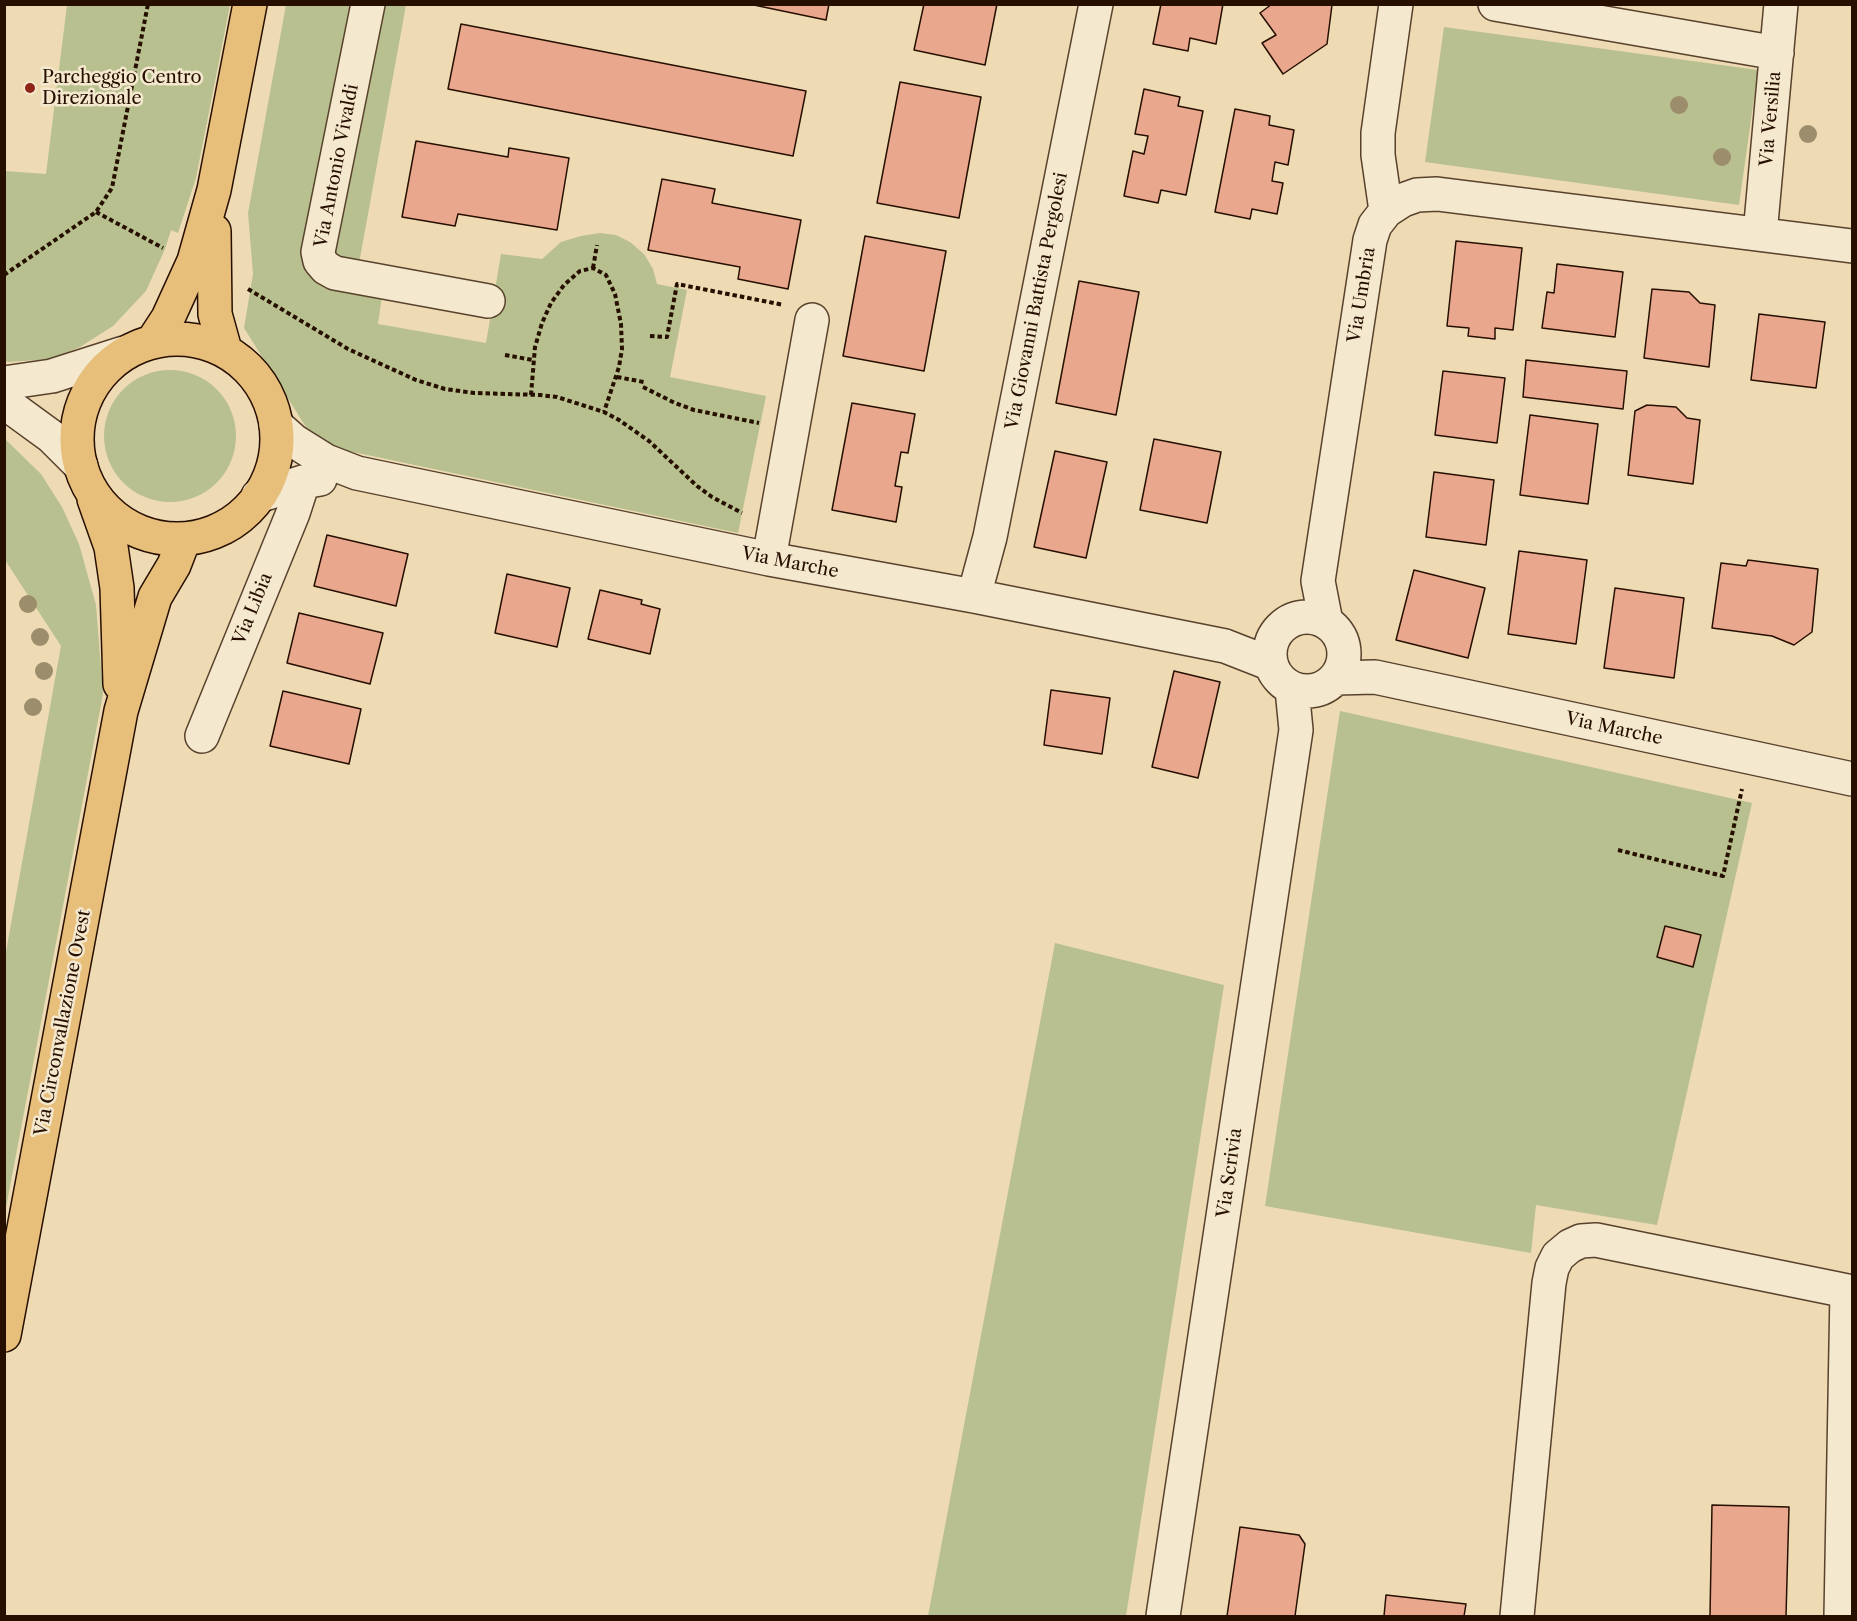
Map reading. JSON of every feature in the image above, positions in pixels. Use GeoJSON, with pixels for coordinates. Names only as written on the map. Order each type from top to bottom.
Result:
{"type":"FeatureCollection","features":[{"type":"Feature","properties":{"kind":"main road"},"geometry":{"type":"LineString","coordinates":[[138,347],[170,339],[208,342],[225,350],[249,369],[267,395],[276,425],[276,457],[267,482],[253,504],[234,522],[209,535],[184,539],[157,537],[131,528],[109,513],[86,479],[77,435],[84,403],[100,375],[138,347],[168,318],[194,261],[214,190],[250,4]]}},
{"type":"Feature","properties":{"kind":"main road"},"geometry":{"type":"LineString","coordinates":[[214,190],[215,314],[225,350]]}},
{"type":"Feature","properties":{"kind":"main road","name":"Via Circonvallazione Ovest"},"geometry":{"type":"LineString","coordinates":[[86,479],[111,547],[117,588],[121,711]]}},
{"type":"Feature","properties":{"kind":"main road","name":"Via Circonvallazione Ovest"},"geometry":{"type":"LineString","coordinates":[[4,1335],[121,711],[155,597],[174,565],[184,539]]}},
{"type":"Feature","properties":{"kind":"street","name":"Via Antonio Vivaldi"},"geometry":{"type":"LineString","coordinates":[[369,4],[318,252],[321,261],[326,268],[335,273],[488,301]]}},
{"type":"Feature","properties":{"kind":"street","name":"Via Giovanni Battista Pergolesi"},"geometry":{"type":"LineString","coordinates":[[974,596],[992,525],[1096,4]]}},
{"type":"Feature","properties":{"kind":"street"},"geometry":{"type":"LineString","coordinates":[[1396,4],[1378,133],[1378,155],[1386,211],[1403,200],[1417,195],[1437,194],[1852,246]]}},
{"type":"Feature","properties":{"kind":"street"},"geometry":{"type":"LineString","coordinates":[[1495,4],[1777,52]]}},
{"type":"Feature","properties":{"kind":"street","name":"Via Versilia"},"geometry":{"type":"LineString","coordinates":[[1760,234],[1781,4]]}},
{"type":"Feature","properties":{"kind":"street","name":"Via Umbria"},"geometry":{"type":"LineString","coordinates":[[1312,620],[1370,240],[1376,225],[1386,211]]}},
{"type":"Feature","properties":{"kind":"street"},"geometry":{"type":"LineString","coordinates":[[769,559],[800,313]]}},
{"type":"Feature","properties":{"kind":"street"},"geometry":{"type":"LineString","coordinates":[[4,383],[52,376],[138,347]]}},
{"type":"Feature","properties":{"kind":"street"},"geometry":{"type":"LineString","coordinates":[[4,402],[52,437],[86,479]]}},
{"type":"Feature","properties":{"kind":"street","name":"Via Marche"},"geometry":{"type":"LineString","coordinates":[[276,425],[294,441],[326,461],[357,473],[769,559],[974,596],[1225,646],[1305,671],[1375,677],[1852,779]]}},
{"type":"Feature","properties":{"kind":"street","name":"Via Marche"},"geometry":{"type":"LineString","coordinates":[[258,496],[303,482],[357,473]]}},
{"type":"Feature","properties":{"kind":"street","name":"Via Libia"},"geometry":{"type":"LineString","coordinates":[[202,736],[303,482]]}},
{"type":"Feature","properties":{"kind":"street"},"geometry":{"type":"LineString","coordinates":[[1312,620],[1333,627],[1342,642],[1305,671],[1281,627],[1289,621],[1312,620]]}},
{"type":"Feature","properties":{"kind":"street","name":"Via Scrivia"},"geometry":{"type":"LineString","coordinates":[[1164,1617],[1305,671]]}},
{"type":"Feature","properties":{"kind":"street"},"geometry":{"type":"LineString","coordinates":[[1517,1617],[1552,1268],[1558,1256],[1569,1246],[1581,1241],[1596,1240],[1850,1292],[1841,1617]]}},
{"type":"Feature","properties":{"kind":"path"},"geometry":{"type":"LineString","coordinates":[[4,275],[96,212],[112,188],[148,4]]}},
{"type":"Feature","properties":{"kind":"path"},"geometry":{"type":"LineString","coordinates":[[96,212],[165,249]]}},
{"type":"Feature","properties":{"kind":"path"},"geometry":{"type":"LineString","coordinates":[[593,268],[597,245]]}},
{"type":"Feature","properties":{"kind":"path"},"geometry":{"type":"LineString","coordinates":[[531,395],[533,360],[542,323],[551,303],[564,285],[580,271],[593,268],[606,275],[615,294],[621,324],[622,349],[617,377],[604,412]]}},
{"type":"Feature","properties":{"kind":"path"},"geometry":{"type":"LineString","coordinates":[[650,336],[667,338],[677,284],[800,313]]}},
{"type":"Feature","properties":{"kind":"path"},"geometry":{"type":"LineString","coordinates":[[250,290],[348,349],[416,380],[445,389],[474,393],[531,395],[570,400],[604,412],[649,441],[681,473],[712,497],[745,515],[747,503]]}},
{"type":"Feature","properties":{"kind":"path"},"geometry":{"type":"LineString","coordinates":[[505,355],[533,360]]}},
{"type":"Feature","properties":{"kind":"path"},"geometry":{"type":"LineString","coordinates":[[617,377],[643,384],[675,403],[694,410],[764,424]]}},
{"type":"Feature","properties":{"kind":"path"},"geometry":{"type":"LineString","coordinates":[[1618,850],[1723,876],[1749,757]]}},
{"type":"Feature","properties":{"kind":"green space"},"geometry":{"type":"Polygon","coordinates":[[[67,5],[230,5],[196,178],[178,233],[171,230],[146,291],[113,326],[80,347],[52,359],[8,362],[4,361],[5,171],[46,174],[67,5]]]}},
{"type":"Feature","properties":{"kind":"green space"},"geometry":{"type":"Polygon","coordinates":[[[286,5],[406,5],[354,291],[382,296],[378,324],[486,343],[501,254],[542,259],[561,242],[600,233],[616,235],[630,242],[644,254],[653,269],[657,284],[687,290],[670,377],[766,396],[738,533],[334,448],[309,432],[244,328],[253,274],[248,213],[286,5]]]}},
{"type":"Feature","properties":{"kind":"green space"},"geometry":{"type":"Polygon","coordinates":[[[1444,27],[1758,70],[1739,205],[1425,162],[1444,27]]]}},
{"type":"Feature","properties":{"kind":"green space"},"geometry":{"type":"Polygon","coordinates":[[[170,370],[195,375],[217,389],[231,411],[236,436],[231,461],[217,483],[195,497],[170,502],[145,497],[123,483],[109,461],[104,436],[109,411],[123,389],[145,375],[170,370]]]}},
{"type":"Feature","properties":{"kind":"green space"},"geometry":{"type":"Polygon","coordinates":[[[5,439],[41,474],[62,507],[79,544],[96,605],[103,694],[5,1213],[5,957],[61,646],[5,560],[5,439]]]}},
{"type":"Feature","properties":{"kind":"green space"},"geometry":{"type":"Polygon","coordinates":[[[1340,711],[1752,803],[1657,1225],[1536,1205],[1531,1253],[1265,1206],[1340,711]]]}},
{"type":"Feature","properties":{"kind":"green space"},"geometry":{"type":"Polygon","coordinates":[[[1055,943],[1224,985],[1126,1616],[928,1616],[1055,943]]]}},
{"type":"Feature","properties":{"kind":"building"},"geometry":{"type":"Polygon","coordinates":[[[749,4],[829,4],[826,20],[749,4]]]}},
{"type":"Feature","properties":{"kind":"building"},"geometry":{"type":"Polygon","coordinates":[[[924,4],[997,4],[985,65],[914,50],[924,4]]]}},
{"type":"Feature","properties":{"kind":"building"},"geometry":{"type":"Polygon","coordinates":[[[1161,4],[1223,4],[1216,44],[1190,38],[1188,51],[1153,44],[1161,4]]]}},
{"type":"Feature","properties":{"kind":"building"},"geometry":{"type":"Polygon","coordinates":[[[1272,4],[1332,5],[1327,44],[1283,74],[1262,43],[1276,35],[1260,13],[1272,4]]]}},
{"type":"Feature","properties":{"kind":"building"},"geometry":{"type":"Polygon","coordinates":[[[461,24],[806,91],[793,156],[448,89],[461,24]]]}},
{"type":"Feature","properties":{"kind":"building"},"geometry":{"type":"Polygon","coordinates":[[[900,82],[981,97],[959,218],[877,203],[900,82]]]}},
{"type":"Feature","properties":{"kind":"building"},"geometry":{"type":"Polygon","coordinates":[[[1144,89],[1180,97],[1178,106],[1203,111],[1186,195],[1161,190],[1158,203],[1124,196],[1133,151],[1144,154],[1148,136],[1135,134],[1144,89]]]}},
{"type":"Feature","properties":{"kind":"building"},"geometry":{"type":"Polygon","coordinates":[[[1235,109],[1270,116],[1269,125],[1294,130],[1288,165],[1275,162],[1272,181],[1283,183],[1277,214],[1252,209],[1250,219],[1215,212],[1235,109]]]}},
{"type":"Feature","properties":{"kind":"building"},"geometry":{"type":"Polygon","coordinates":[[[416,141],[508,157],[509,148],[569,158],[557,230],[458,214],[455,226],[402,217],[416,141]]]}},
{"type":"Feature","properties":{"kind":"building"},"geometry":{"type":"Polygon","coordinates":[[[662,179],[715,189],[712,203],[801,220],[788,289],[738,279],[740,267],[648,250],[662,179]]]}},
{"type":"Feature","properties":{"kind":"building"},"geometry":{"type":"Polygon","coordinates":[[[865,236],[946,251],[924,371],[843,356],[865,236]]]}},
{"type":"Feature","properties":{"kind":"building"},"geometry":{"type":"Polygon","coordinates":[[[1456,241],[1522,248],[1513,330],[1495,328],[1495,339],[1468,336],[1469,328],[1447,326],[1456,241]]]}},
{"type":"Feature","properties":{"kind":"building"},"geometry":{"type":"Polygon","coordinates":[[[1557,264],[1623,272],[1615,337],[1542,328],[1547,292],[1554,293],[1557,264]]]}},
{"type":"Feature","properties":{"kind":"building"},"geometry":{"type":"Polygon","coordinates":[[[1079,281],[1139,292],[1116,415],[1056,403],[1079,281]]]}},
{"type":"Feature","properties":{"kind":"building"},"geometry":{"type":"Polygon","coordinates":[[[1652,289],[1689,292],[1700,303],[1715,305],[1709,367],[1644,358],[1652,289]]]}},
{"type":"Feature","properties":{"kind":"building"},"geometry":{"type":"Polygon","coordinates":[[[1759,314],[1825,322],[1816,388],[1751,380],[1759,314]]]}},
{"type":"Feature","properties":{"kind":"building"},"geometry":{"type":"Polygon","coordinates":[[[1526,360],[1627,371],[1623,409],[1523,397],[1526,360]]]}},
{"type":"Feature","properties":{"kind":"building"},"geometry":{"type":"Polygon","coordinates":[[[1443,371],[1505,378],[1497,443],[1435,435],[1443,371]]]}},
{"type":"Feature","properties":{"kind":"building"},"geometry":{"type":"Polygon","coordinates":[[[852,403],[915,414],[908,453],[901,452],[895,486],[902,487],[896,522],[832,510],[852,403]]]}},
{"type":"Feature","properties":{"kind":"building"},"geometry":{"type":"Polygon","coordinates":[[[1647,405],[1676,407],[1687,418],[1700,420],[1693,484],[1628,475],[1635,411],[1647,405]]]}},
{"type":"Feature","properties":{"kind":"building"},"geometry":{"type":"Polygon","coordinates":[[[1530,415],[1598,424],[1588,504],[1520,495],[1530,415]]]}},
{"type":"Feature","properties":{"kind":"building"},"geometry":{"type":"Polygon","coordinates":[[[1154,439],[1221,452],[1207,523],[1140,510],[1154,439]]]}},
{"type":"Feature","properties":{"kind":"building"},"geometry":{"type":"Polygon","coordinates":[[[1055,451],[1107,462],[1086,558],[1034,547],[1055,451]]]}},
{"type":"Feature","properties":{"kind":"building"},"geometry":{"type":"Polygon","coordinates":[[[1434,472],[1494,480],[1486,545],[1426,537],[1434,472]]]}},
{"type":"Feature","properties":{"kind":"building"},"geometry":{"type":"Polygon","coordinates":[[[327,535],[408,554],[396,606],[314,586],[327,535]]]}},
{"type":"Feature","properties":{"kind":"building"},"geometry":{"type":"Polygon","coordinates":[[[1519,551],[1587,560],[1576,644],[1508,634],[1519,551]]]}},
{"type":"Feature","properties":{"kind":"building"},"geometry":{"type":"Polygon","coordinates":[[[1748,560],[1818,569],[1812,632],[1794,645],[1772,636],[1712,628],[1721,563],[1746,566],[1748,560]]]}},
{"type":"Feature","properties":{"kind":"building"},"geometry":{"type":"Polygon","coordinates":[[[1414,570],[1485,588],[1468,658],[1396,640],[1414,570]]]}},
{"type":"Feature","properties":{"kind":"building"},"geometry":{"type":"Polygon","coordinates":[[[507,574],[570,588],[557,647],[495,633],[507,574]]]}},
{"type":"Feature","properties":{"kind":"building"},"geometry":{"type":"Polygon","coordinates":[[[1615,588],[1684,598],[1674,678],[1604,668],[1615,588]]]}},
{"type":"Feature","properties":{"kind":"building"},"geometry":{"type":"Polygon","coordinates":[[[600,590],[642,600],[641,604],[660,609],[650,654],[588,639],[600,590]]]}},
{"type":"Feature","properties":{"kind":"building"},"geometry":{"type":"Polygon","coordinates":[[[299,613],[383,633],[370,684],[287,663],[299,613]]]}},
{"type":"Feature","properties":{"kind":"building"},"geometry":{"type":"Polygon","coordinates":[[[1174,671],[1220,682],[1198,778],[1152,767],[1174,671]]]}},
{"type":"Feature","properties":{"kind":"building"},"geometry":{"type":"Polygon","coordinates":[[[1051,690],[1110,698],[1102,754],[1044,745],[1051,690]]]}},
{"type":"Feature","properties":{"kind":"building"},"geometry":{"type":"Polygon","coordinates":[[[283,691],[361,709],[349,764],[270,746],[283,691]]]}},
{"type":"Feature","properties":{"kind":"building"},"geometry":{"type":"Polygon","coordinates":[[[1665,926],[1701,935],[1693,967],[1657,957],[1665,926]]]}},
{"type":"Feature","properties":{"kind":"building"},"geometry":{"type":"Polygon","coordinates":[[[1712,1505],[1789,1507],[1786,1616],[1710,1616],[1712,1505]]]}},
{"type":"Feature","properties":{"kind":"building"},"geometry":{"type":"Polygon","coordinates":[[[1240,1527],[1299,1535],[1305,1544],[1295,1616],[1227,1616],[1240,1527]]]}},
{"type":"Feature","properties":{"kind":"building"},"geometry":{"type":"Polygon","coordinates":[[[1386,1595],[1466,1604],[1464,1616],[1384,1616],[1386,1595]]]}},
{"type":"Feature","properties":{"kind":"place","name":"Parcheggio Centro Direzionale"},"geometry":{"type":"Point","coordinates":[30,88]}}]}
